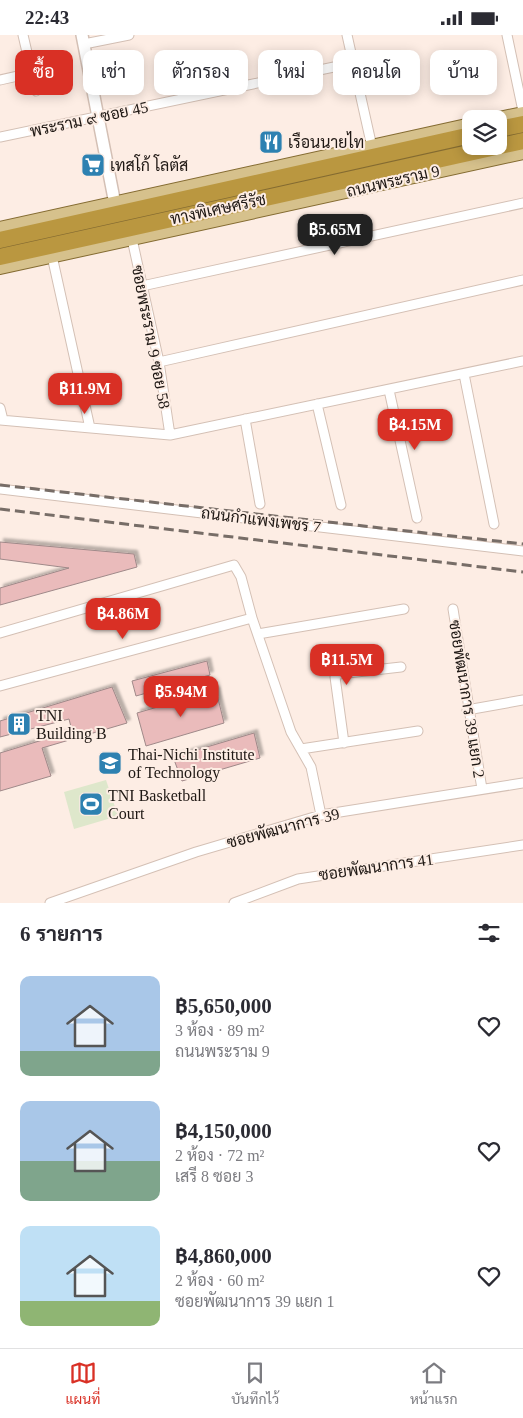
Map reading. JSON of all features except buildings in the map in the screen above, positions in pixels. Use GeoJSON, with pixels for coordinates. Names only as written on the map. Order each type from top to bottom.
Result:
{"type":"FeatureCollection","features":[{"type":"Feature","properties":{"kind":"highway"},"geometry":{"type":"LineString","coordinates":[[507,127],[523,124]]}},
{"type":"Feature","properties":{"kind":"highway","name":"ทางพิเศษศรีรัช"},"geometry":{"type":"LineString","coordinates":[[0,240],[462,137]]}},
{"type":"Feature","properties":{"kind":"highway","name":"ทางพิเศษศรีรัช"},"geometry":{"type":"LineString","coordinates":[[0,257],[523,141]]}},
{"type":"Feature","properties":{"kind":"main road"},"geometry":{"type":"LineString","coordinates":[[507,117],[523,113]]}},
{"type":"Feature","properties":{"kind":"main road"},"geometry":{"type":"LineString","coordinates":[[0,229],[462,127]]}},
{"type":"Feature","properties":{"kind":"main road","name":"ถนนพระราม 9"},"geometry":{"type":"LineString","coordinates":[[0,267],[523,152]]}},
{"type":"Feature","properties":{"kind":"street"},"geometry":{"type":"LineString","coordinates":[[23,35],[26,50]]}},
{"type":"Feature","properties":{"kind":"street"},"geometry":{"type":"LineString","coordinates":[[115,204],[83,40],[129,35]]}},
{"type":"Feature","properties":{"kind":"street"},"geometry":{"type":"LineString","coordinates":[[347,35],[350,50]]}},
{"type":"Feature","properties":{"kind":"street"},"geometry":{"type":"LineString","coordinates":[[507,35],[523,113]]}},
{"type":"Feature","properties":{"kind":"street","name":"พระราม ๙ ซอย 45"},"geometry":{"type":"LineString","coordinates":[[0,137],[333,67]]}},
{"type":"Feature","properties":{"kind":"street"},"geometry":{"type":"LineString","coordinates":[[0,80],[15,77]]}},
{"type":"Feature","properties":{"kind":"street"},"geometry":{"type":"LineString","coordinates":[[360,95],[372,147]]}},
{"type":"Feature","properties":{"kind":"street"},"geometry":{"type":"LineString","coordinates":[[142,286],[523,203]]}},
{"type":"Feature","properties":{"kind":"street","name":"ซอยพระราม 9 ซอย 58"},"geometry":{"type":"LineString","coordinates":[[132,239],[158,361],[170,435]]}},
{"type":"Feature","properties":{"kind":"street"},"geometry":{"type":"LineString","coordinates":[[52,256],[90,428]]}},
{"type":"Feature","properties":{"kind":"street"},"geometry":{"type":"LineString","coordinates":[[158,361],[523,280]]}},
{"type":"Feature","properties":{"kind":"street"},"geometry":{"type":"LineString","coordinates":[[0,408],[1,420],[170,435],[523,361]]}},
{"type":"Feature","properties":{"kind":"street"},"geometry":{"type":"LineString","coordinates":[[464,374],[494,524]]}},
{"type":"Feature","properties":{"kind":"street"},"geometry":{"type":"LineString","coordinates":[[389,390],[418,518]]}},
{"type":"Feature","properties":{"kind":"street"},"geometry":{"type":"LineString","coordinates":[[317,404],[341,505]]}},
{"type":"Feature","properties":{"kind":"street"},"geometry":{"type":"LineString","coordinates":[[245,419],[260,504]]}},
{"type":"Feature","properties":{"kind":"street","name":"ถนนกำแพงเพชร 7"},"geometry":{"type":"LineString","coordinates":[[0,489],[523,551]]}},
{"type":"Feature","properties":{"kind":"street"},"geometry":{"type":"LineString","coordinates":[[0,633],[230,565],[236,567],[241,577],[252,617],[291,731],[311,767],[321,815]]}},
{"type":"Feature","properties":{"kind":"street"},"geometry":{"type":"LineString","coordinates":[[258,634],[404,609]]}},
{"type":"Feature","properties":{"kind":"street","name":"ซอยพัฒนาการ 39 แยก 2"},"geometry":{"type":"LineString","coordinates":[[453,609],[467,710],[482,789]]}},
{"type":"Feature","properties":{"kind":"street"},"geometry":{"type":"LineString","coordinates":[[0,686],[252,617]]}},
{"type":"Feature","properties":{"kind":"street"},"geometry":{"type":"LineString","coordinates":[[344,743],[335,677],[401,667]]}},
{"type":"Feature","properties":{"kind":"street"},"geometry":{"type":"LineString","coordinates":[[467,710],[523,700]]}},
{"type":"Feature","properties":{"kind":"street"},"geometry":{"type":"LineString","coordinates":[[301,749],[418,731]]}},
{"type":"Feature","properties":{"kind":"street","name":"ซอยพัฒนาการ 39"},"geometry":{"type":"LineString","coordinates":[[50,903],[196,852],[321,815],[523,783]]}},
{"type":"Feature","properties":{"kind":"street","name":"ซอยพัฒนาการ 41"},"geometry":{"type":"LineString","coordinates":[[234,903],[298,879],[523,845]]}},
{"type":"Feature","properties":{"kind":"green space","name":"TNI Basketball Court"},"geometry":{"type":"Polygon","coordinates":[[[106,780],[118,816],[74,829],[64,792],[106,780]]]}},
{"type":"Feature","properties":{"kind":"railway"},"geometry":{"type":"LineString","coordinates":[[0,485],[523,544]]}},
{"type":"Feature","properties":{"kind":"railway"},"geometry":{"type":"LineString","coordinates":[[0,509],[523,572]]}},
{"type":"Feature","properties":{"kind":"place","name":"เรือนนายไท"},"geometry":{"type":"Point","coordinates":[271,142]}},
{"type":"Feature","properties":{"kind":"place","name":"เทสโก้ โลตัส"},"geometry":{"type":"Point","coordinates":[93,165]}},
{"type":"Feature","properties":{"kind":"place","name":"TNI Building B"},"geometry":{"type":"Point","coordinates":[19,724]}},
{"type":"Feature","properties":{"kind":"place","name":"Thai-Nichi Institute of Technology"},"geometry":{"type":"Point","coordinates":[110,763]}},
{"type":"Feature","properties":{"kind":"place","name":"TNI Basketball Court"},"geometry":{"type":"Point","coordinates":[91,804]}}]}
